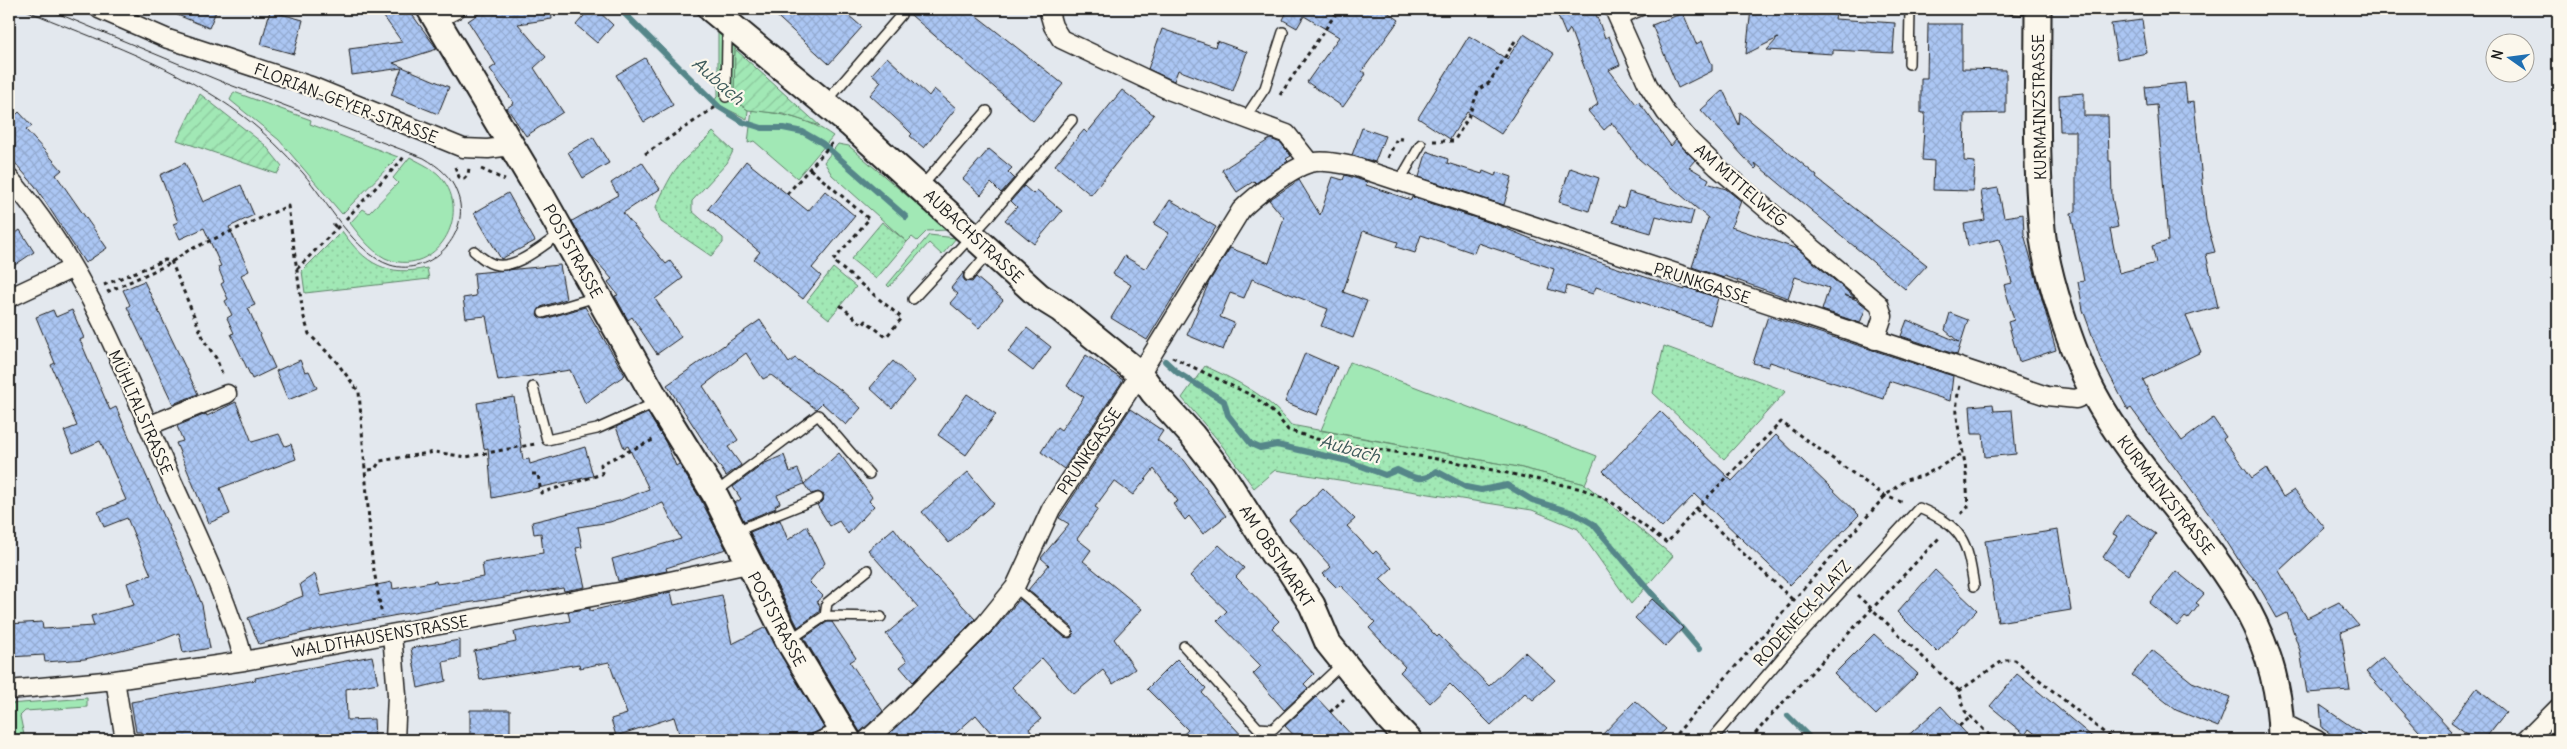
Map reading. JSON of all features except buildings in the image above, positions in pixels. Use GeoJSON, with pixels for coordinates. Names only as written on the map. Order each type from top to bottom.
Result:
{"type":"FeatureCollection","features":[{"type":"Feature","properties":{"kind":"main road","name":"KURMAINZSTRASSE"},"geometry":{"type":"LineString","coordinates":[[2038,9],[2039,170],[2042,230],[2056,289],[2073,344],[2093,392],[2118,435],[2138,463],[2198,534],[2237,591],[2264,647],[2276,685],[2281,731]]}},
{"type":"Feature","properties":{"kind":"main road","name":"POSTSTRASSE"},"geometry":{"type":"LineString","coordinates":[[441,12],[511,146],[563,233],[658,401],[714,493],[788,641],[844,734]]}},
{"type":"Feature","properties":{"kind":"main road","name":"AUBACHSTRASSE"},"geometry":{"type":"LineString","coordinates":[[725,19],[850,124],[1039,296],[1060,309],[1140,374],[1223,475]]}},
{"type":"Feature","properties":{"kind":"main road","name":"AM OBSTMARKT"},"geometry":{"type":"LineString","coordinates":[[1223,475],[1273,554],[1288,566],[1312,605],[1328,643],[1388,719],[1409,740]]}},
{"type":"Feature","properties":{"kind":"street","name":"FLORIAN-GEYER-STRASSE"},"geometry":{"type":"LineString","coordinates":[[99,9],[168,39],[311,86],[463,148],[475,150],[511,146]]}},
{"type":"Feature","properties":{"kind":"street"},"geometry":{"type":"LineString","coordinates":[[1048,9],[1053,26],[1061,38],[1171,91],[1287,134],[1310,163]]}},
{"type":"Feature","properties":{"kind":"street","name":"AM MITTELWEG"},"geometry":{"type":"LineString","coordinates":[[1616,15],[1648,85],[1666,113],[1690,141],[1717,167],[1879,304],[1883,316],[1875,340]]}},
{"type":"Feature","properties":{"kind":"street","name":"PRUNKGASSE"},"geometry":{"type":"LineString","coordinates":[[866,740],[902,708],[985,624],[1015,587],[1051,509],[1140,374],[1240,210],[1254,196],[1310,163],[1327,162],[1352,166],[2047,396],[2076,399],[2093,392]]}},
{"type":"Feature","properties":{"kind":"street","name":"MÜHLTALSTRASSE"},"geometry":{"type":"LineString","coordinates":[[9,178],[34,207],[87,292],[148,426],[234,626],[244,660]]}},
{"type":"Feature","properties":{"kind":"street"},"geometry":{"type":"LineString","coordinates":[[9,298],[73,268]]}},
{"type":"Feature","properties":{"kind":"street"},"geometry":{"type":"LineString","coordinates":[[148,426],[227,394]]}},
{"type":"Feature","properties":{"kind":"street","name":"WALDTHAUSENSTRASSE"},"geometry":{"type":"LineString","coordinates":[[9,690],[115,680],[244,660],[387,628],[624,590],[748,564]]}},
{"type":"Feature","properties":{"kind":"street"},"geometry":{"type":"LineString","coordinates":[[387,628],[397,695],[395,740]]}},
{"type":"Feature","properties":{"kind":"street"},"geometry":{"type":"LineString","coordinates":[[115,680],[125,740]]}},
{"type":"Feature","properties":{"kind":"street"},"geometry":{"type":"LineString","coordinates":[[2526,740],[2558,708]]}},
{"type":"Feature","properties":{"kind":"street"},"geometry":{"type":"LineString","coordinates":[[2281,731],[2317,740]]}},
{"type":"Feature","properties":{"kind":"lane"},"geometry":{"type":"LineString","coordinates":[[1616,15],[1645,9]]}},
{"type":"Feature","properties":{"kind":"lane"},"geometry":{"type":"LineString","coordinates":[[1909,64],[1910,9]]}},
{"type":"Feature","properties":{"kind":"lane"},"geometry":{"type":"LineString","coordinates":[[2012,9],[2038,9]]}},
{"type":"Feature","properties":{"kind":"lane"},"geometry":{"type":"LineString","coordinates":[[825,104],[901,15]]}},
{"type":"Feature","properties":{"kind":"lane"},"geometry":{"type":"LineString","coordinates":[[725,19],[727,37],[726,97]]}},
{"type":"Feature","properties":{"kind":"lane"},"geometry":{"type":"LineString","coordinates":[[1252,121],[1283,32]]}},
{"type":"Feature","properties":{"kind":"lane"},"geometry":{"type":"LineString","coordinates":[[921,187],[987,111]]}},
{"type":"Feature","properties":{"kind":"lane"},"geometry":{"type":"LineString","coordinates":[[913,300],[981,243],[1072,120]]}},
{"type":"Feature","properties":{"kind":"lane"},"geometry":{"type":"LineString","coordinates":[[1399,182],[1424,143]]}},
{"type":"Feature","properties":{"kind":"lane"},"geometry":{"type":"LineString","coordinates":[[474,251],[488,262],[505,265],[520,259],[563,233]]}},
{"type":"Feature","properties":{"kind":"lane"},"geometry":{"type":"LineString","coordinates":[[969,276],[981,243]]}},
{"type":"Feature","properties":{"kind":"lane"},"geometry":{"type":"LineString","coordinates":[[542,313],[599,296]]}},
{"type":"Feature","properties":{"kind":"lane"},"geometry":{"type":"LineString","coordinates":[[533,387],[547,440],[597,429],[658,401]]}},
{"type":"Feature","properties":{"kind":"lane"},"geometry":{"type":"LineString","coordinates":[[714,493],[818,415],[869,474]]}},
{"type":"Feature","properties":{"kind":"lane"},"geometry":{"type":"LineString","coordinates":[[734,532],[818,498]]}},
{"type":"Feature","properties":{"kind":"lane","name":"RODENECK-PLATZ"},"geometry":{"type":"LineString","coordinates":[[1711,740],[1788,650],[1919,508],[1942,518],[1951,525]]}},
{"type":"Feature","properties":{"kind":"lane"},"geometry":{"type":"LineString","coordinates":[[1951,525],[1966,545],[1974,586]]}},
{"type":"Feature","properties":{"kind":"lane"},"geometry":{"type":"LineString","coordinates":[[825,616],[828,603],[868,570]]}},
{"type":"Feature","properties":{"kind":"lane"},"geometry":{"type":"LineString","coordinates":[[1015,587],[1068,632]]}},
{"type":"Feature","properties":{"kind":"lane"},"geometry":{"type":"LineString","coordinates":[[788,641],[825,616],[881,617]]}},
{"type":"Feature","properties":{"kind":"lane"},"geometry":{"type":"LineString","coordinates":[[1184,646],[1258,728],[1273,729],[1343,663]]}},
{"type":"Feature","properties":{"kind":"lane"},"geometry":{"type":"LineString","coordinates":[[812,740],[844,734]]}},
{"type":"Feature","properties":{"kind":"path"},"geometry":{"type":"LineString","coordinates":[[1252,121],[1339,9]]}},
{"type":"Feature","properties":{"kind":"path"},"geometry":{"type":"LineString","coordinates":[[1424,143],[1454,141],[1468,118],[1479,89],[1489,83],[1515,41]]}},
{"type":"Feature","properties":{"kind":"path"},"geometry":{"type":"LineString","coordinates":[[645,154],[714,109]]}},
{"type":"Feature","properties":{"kind":"path"},"geometry":{"type":"LineString","coordinates":[[1387,160],[1398,138],[1405,141],[1408,136]]}},
{"type":"Feature","properties":{"kind":"path"},"geometry":{"type":"LineString","coordinates":[[787,194],[834,141]]}},
{"type":"Feature","properties":{"kind":"path"},"geometry":{"type":"LineString","coordinates":[[346,219],[402,161],[404,155]]}},
{"type":"Feature","properties":{"kind":"path"},"geometry":{"type":"LineString","coordinates":[[455,167],[464,179],[468,175],[470,164],[513,183]]}},
{"type":"Feature","properties":{"kind":"path"},"geometry":{"type":"LineString","coordinates":[[810,169],[869,219],[833,261],[902,318],[886,337],[866,321],[863,325],[840,306]]}},
{"type":"Feature","properties":{"kind":"path"},"geometry":{"type":"LineString","coordinates":[[100,295],[167,265],[171,261],[288,206],[309,334],[335,360],[358,392],[372,560],[387,628]]}},
{"type":"Feature","properties":{"kind":"path"},"geometry":{"type":"LineString","coordinates":[[297,270],[338,227],[333,224]]}},
{"type":"Feature","properties":{"kind":"path"},"geometry":{"type":"LineString","coordinates":[[97,288],[165,260],[171,261]]}},
{"type":"Feature","properties":{"kind":"path"},"geometry":{"type":"LineString","coordinates":[[171,261],[205,342],[216,358],[223,375],[227,394]]}},
{"type":"Feature","properties":{"kind":"path"},"geometry":{"type":"LineString","coordinates":[[1164,353],[1255,397],[1277,416],[1288,430],[1316,439],[1455,462],[1582,489],[1610,501],[1667,543],[1696,509],[1780,422],[1885,496]]}},
{"type":"Feature","properties":{"kind":"path"},"geometry":{"type":"LineString","coordinates":[[1750,740],[1772,714],[1968,507],[1957,394],[1962,380]]}},
{"type":"Feature","properties":{"kind":"path"},"geometry":{"type":"LineString","coordinates":[[532,474],[538,474],[542,494],[602,474],[600,464],[665,435]]}},
{"type":"Feature","properties":{"kind":"path"},"geometry":{"type":"LineString","coordinates":[[370,470],[375,469],[380,461],[435,452],[466,457],[527,446],[547,440]]}},
{"type":"Feature","properties":{"kind":"path"},"geometry":{"type":"LineString","coordinates":[[1671,740],[1885,496],[1905,480],[1923,476],[1962,454]]}},
{"type":"Feature","properties":{"kind":"path"},"geometry":{"type":"LineString","coordinates":[[1696,509],[1794,601]]}},
{"type":"Feature","properties":{"kind":"path"},"geometry":{"type":"LineString","coordinates":[[1730,541],[1737,534]]}},
{"type":"Feature","properties":{"kind":"path"},"geometry":{"type":"LineString","coordinates":[[1848,585],[1871,611],[1959,691],[1961,702],[1971,717],[1994,740]]}},
{"type":"Feature","properties":{"kind":"path"},"geometry":{"type":"LineString","coordinates":[[1959,691],[2004,660],[2015,660],[2113,740]]}},
{"type":"Feature","properties":{"kind":"path"},"geometry":{"type":"LineString","coordinates":[[1330,712],[1346,697]]}},
{"type":"Feature","properties":{"kind":"path"},"geometry":{"type":"LineString","coordinates":[[1959,726],[1971,717]]}},
{"type":"Feature","properties":{"kind":"green space"},"geometry":{"type":"Polygon","coordinates":[[[718,32],[735,46],[734,100],[748,110],[747,119],[721,106],[715,100],[718,95],[718,32]]]}},
{"type":"Feature","properties":{"kind":"green space"},"geometry":{"type":"Polygon","coordinates":[[[735,49],[820,126],[783,114],[748,110],[734,100],[735,49]]]}},
{"type":"Feature","properties":{"kind":"green space"},"geometry":{"type":"Polygon","coordinates":[[[234,92],[311,120],[310,124],[398,157],[342,214],[279,140],[230,100],[234,92]]]}},
{"type":"Feature","properties":{"kind":"green space"},"geometry":{"type":"Polygon","coordinates":[[[200,94],[265,145],[282,166],[277,174],[177,140],[200,94]]]}},
{"type":"Feature","properties":{"kind":"green space"},"geometry":{"type":"Polygon","coordinates":[[[752,110],[784,115],[804,121],[833,136],[797,178],[754,141],[748,143],[752,110]]]}},
{"type":"Feature","properties":{"kind":"green space"},"geometry":{"type":"Polygon","coordinates":[[[713,132],[733,151],[727,163],[692,201],[692,211],[723,238],[723,243],[711,256],[661,222],[656,207],[675,170],[713,132]]]}},
{"type":"Feature","properties":{"kind":"green space"},"geometry":{"type":"Polygon","coordinates":[[[838,144],[849,146],[947,230],[927,231],[917,241],[912,237],[907,242],[832,175],[824,162],[838,144]]]}},
{"type":"Feature","properties":{"kind":"green space"},"geometry":{"type":"Polygon","coordinates":[[[410,157],[433,170],[441,177],[451,196],[453,212],[450,228],[443,242],[432,253],[418,260],[402,262],[385,258],[375,251],[350,223],[363,209],[369,213],[398,183],[393,178],[410,157]]]}},
{"type":"Feature","properties":{"kind":"green space"},"geometry":{"type":"Polygon","coordinates":[[[882,222],[907,242],[876,279],[851,259],[882,222]]]}},
{"type":"Feature","properties":{"kind":"green space"},"geometry":{"type":"Polygon","coordinates":[[[342,231],[368,260],[389,269],[400,271],[427,268],[429,279],[305,293],[302,271],[342,231]]]}},
{"type":"Feature","properties":{"kind":"green space"},"geometry":{"type":"Polygon","coordinates":[[[929,235],[956,238],[942,255],[929,243],[889,287],[887,285],[929,235]]]}},
{"type":"Feature","properties":{"kind":"green space"},"geometry":{"type":"Polygon","coordinates":[[[833,268],[856,287],[829,319],[807,301],[833,268]]]}},
{"type":"Feature","properties":{"kind":"green space"},"geometry":{"type":"Polygon","coordinates":[[[1664,346],[1786,391],[1724,459],[1653,393],[1664,346]]]}},
{"type":"Feature","properties":{"kind":"green space"},"geometry":{"type":"Polygon","coordinates":[[[1350,362],[1597,456],[1585,484],[1518,467],[1321,430],[1350,362]]]}},
{"type":"Feature","properties":{"kind":"green space"},"geometry":{"type":"Polygon","coordinates":[[[1205,366],[1252,390],[1272,405],[1291,425],[1518,467],[1585,484],[1673,556],[1631,604],[1578,529],[1532,510],[1275,470],[1254,488],[1217,439],[1182,398],[1205,366]]]}},
{"type":"Feature","properties":{"kind":"green space"},"geometry":{"type":"Polygon","coordinates":[[[87,698],[87,707],[25,711],[20,716],[25,740],[9,740],[9,704],[87,698]]]}},
{"type":"Feature","properties":{"kind":"waterway","name":"Aubach"},"geometry":{"type":"LineString","coordinates":[[620,9],[719,107],[743,122],[762,128],[783,128],[803,132],[822,143],[906,217]]}},
{"type":"Feature","properties":{"kind":"waterway","name":"Aubach"},"geometry":{"type":"LineString","coordinates":[[1165,361],[1178,373],[1224,401],[1228,415],[1251,444],[1260,448],[1277,445],[1348,461],[1385,475],[1397,470],[1413,477],[1422,478],[1436,471],[1466,487],[1481,490],[1507,485],[1532,500],[1574,513],[1593,524],[1699,649]]}},
{"type":"Feature","properties":{"kind":"waterway","name":"Aubach"},"geometry":{"type":"LineString","coordinates":[[1788,716],[1812,740]]}},
{"type":"Feature","properties":{"kind":"tram line"},"geometry":{"type":"LineString","coordinates":[[23,9],[136,55],[218,98],[267,136],[296,165],[353,238],[377,259],[390,265],[405,267],[420,265],[433,258],[445,248],[454,236],[459,223],[460,208],[457,193],[444,172],[424,158],[225,83],[47,9]]}}]}
